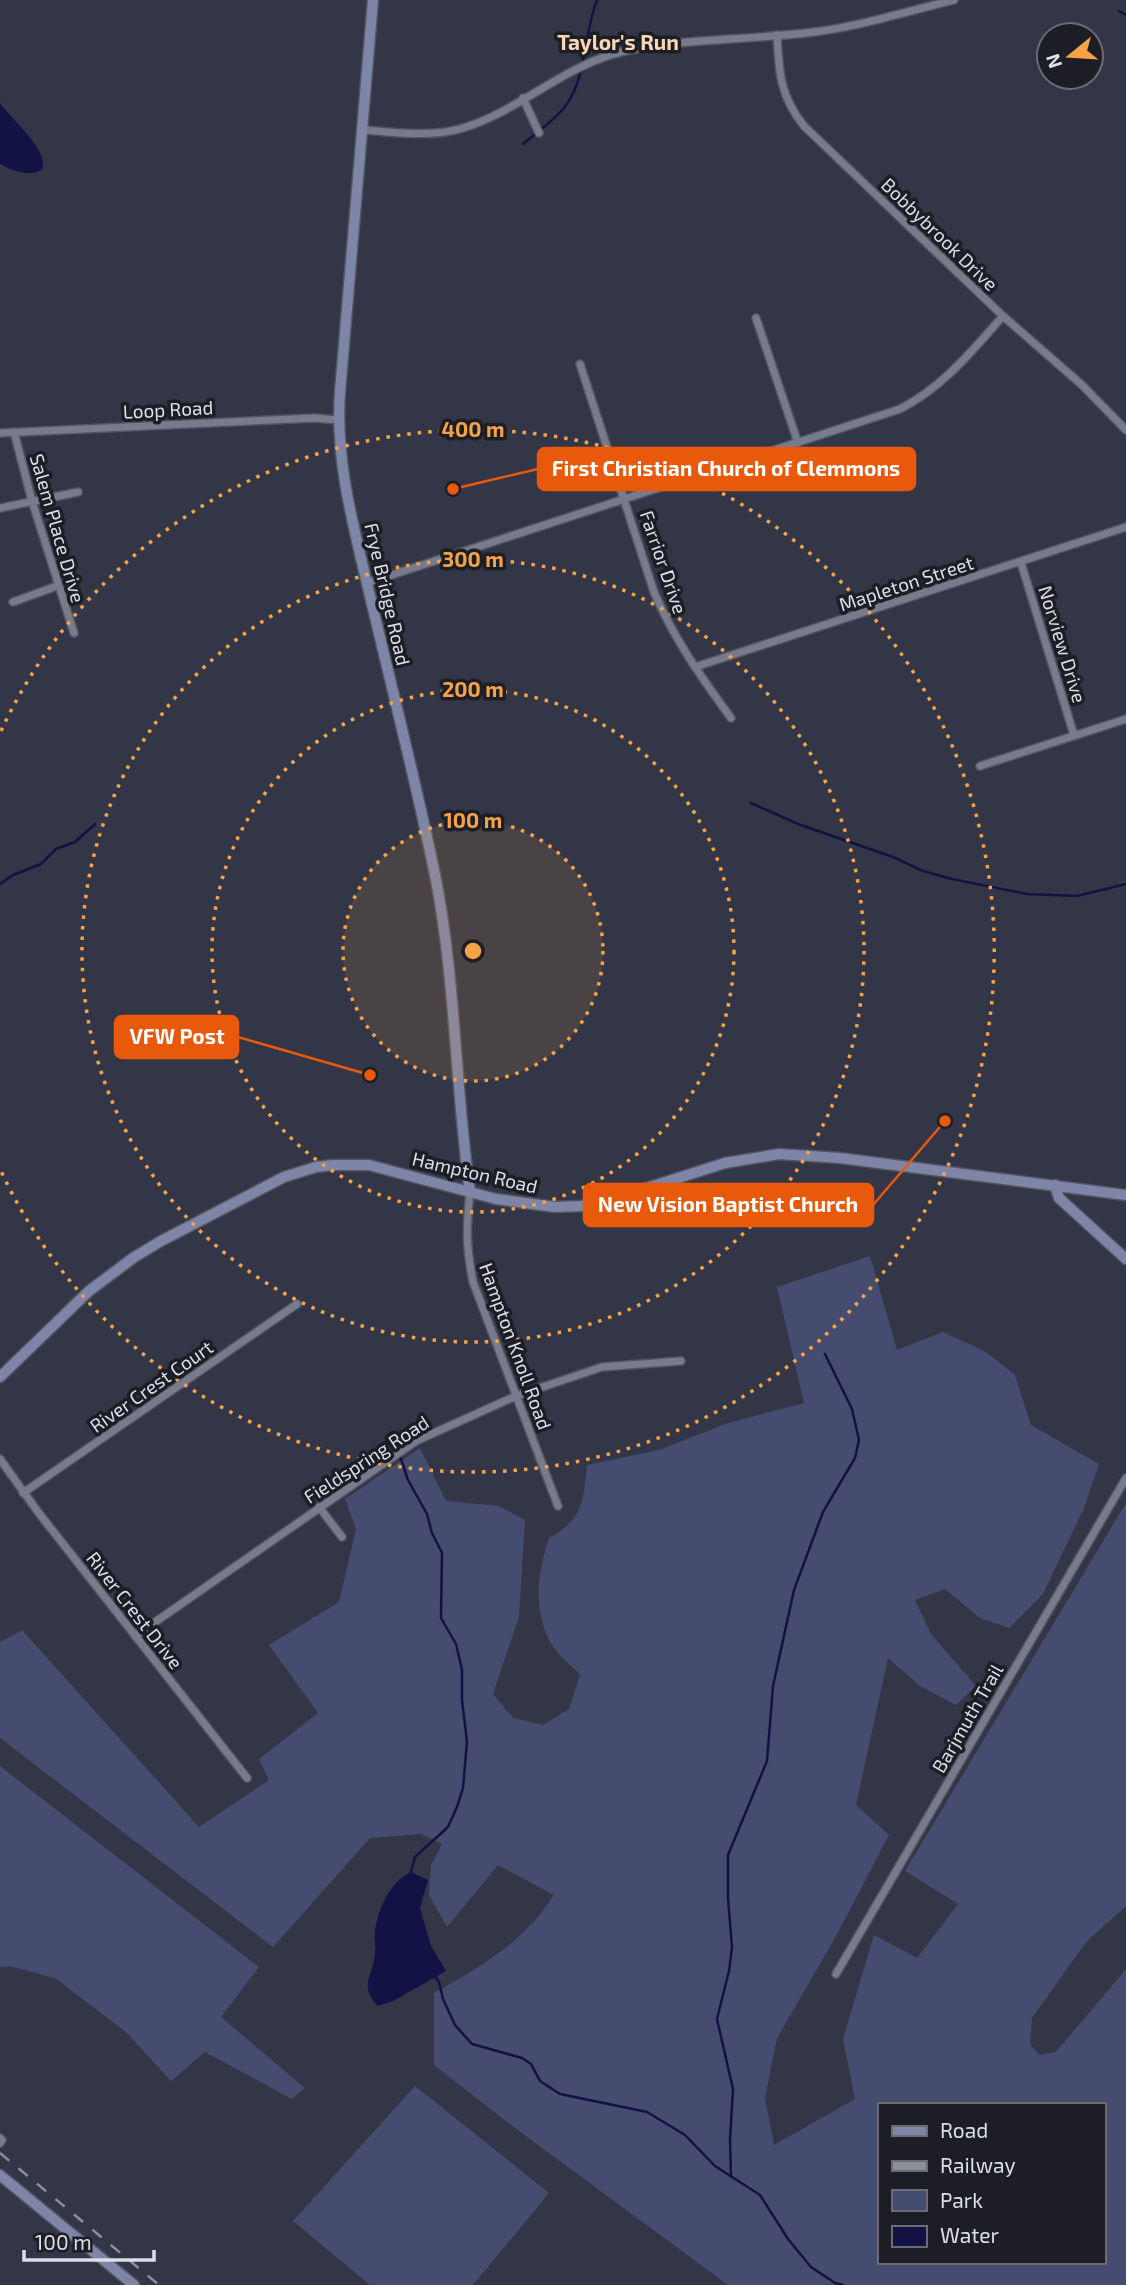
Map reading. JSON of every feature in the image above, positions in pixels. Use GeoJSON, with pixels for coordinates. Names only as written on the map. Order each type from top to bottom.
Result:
{"type":"FeatureCollection","features":[{"type":"Feature","properties":{"kind":"street","name":"Frye Bridge Road"},"geometry":{"type":"LineString","coordinates":[[373,0],[338,420],[344,479],[436,879],[452,1006],[470,1192]]}},
{"type":"Feature","properties":{"kind":"street"},"geometry":{"type":"LineString","coordinates":[[363,130],[422,134],[451,131],[480,122],[573,70],[623,52],[665,44],[834,29],[954,0]]}},
{"type":"Feature","properties":{"kind":"street","name":"Bobbybrook Drive"},"geometry":{"type":"LineString","coordinates":[[777,35],[783,90],[804,127],[1003,316],[1082,385],[1126,430]]}},
{"type":"Feature","properties":{"kind":"street"},"geometry":{"type":"LineString","coordinates":[[523,99],[539,133]]}},
{"type":"Feature","properties":{"kind":"street"},"geometry":{"type":"LineString","coordinates":[[367,583],[878,418],[916,401],[952,373],[1003,316]]}},
{"type":"Feature","properties":{"kind":"street"},"geometry":{"type":"LineString","coordinates":[[756,318],[798,443]]}},
{"type":"Feature","properties":{"kind":"street","name":"Farrior Drive"},"geometry":{"type":"LineString","coordinates":[[580,364],[654,592],[677,642],[731,718]]}},
{"type":"Feature","properties":{"kind":"street","name":"Loop Road"},"geometry":{"type":"LineString","coordinates":[[0,433],[314,418],[338,420]]}},
{"type":"Feature","properties":{"kind":"street","name":"Salem Place Drive"},"geometry":{"type":"LineString","coordinates":[[15,432],[57,586],[74,633]]}},
{"type":"Feature","properties":{"kind":"street"},"geometry":{"type":"LineString","coordinates":[[0,508],[78,492]]}},
{"type":"Feature","properties":{"kind":"street","name":"Mapleton Street"},"geometry":{"type":"LineString","coordinates":[[695,667],[1126,527]]}},
{"type":"Feature","properties":{"kind":"street","name":"Norview Drive"},"geometry":{"type":"LineString","coordinates":[[1021,563],[1074,735]]}},
{"type":"Feature","properties":{"kind":"street"},"geometry":{"type":"LineString","coordinates":[[13,602],[57,586]]}},
{"type":"Feature","properties":{"kind":"street"},"geometry":{"type":"LineString","coordinates":[[980,766],[1126,719]]}},
{"type":"Feature","properties":{"kind":"street","name":"Hampton Road"},"geometry":{"type":"LineString","coordinates":[[0,1377],[78,1300],[116,1269],[172,1235],[284,1177],[316,1167],[350,1164],[394,1171],[528,1205],[555,1207],[606,1202],[725,1163],[779,1154],[842,1158],[1126,1195]]}},
{"type":"Feature","properties":{"kind":"street"},"geometry":{"type":"LineString","coordinates":[[1055,1185],[1059,1198],[1126,1259]]}},
{"type":"Feature","properties":{"kind":"street","name":"Hampton Knoll Road"},"geometry":{"type":"LineString","coordinates":[[470,1192],[466,1248],[473,1282],[558,1506]]}},
{"type":"Feature","properties":{"kind":"street","name":"River Crest Court"},"geometry":{"type":"LineString","coordinates":[[23,1493],[297,1304]]}},
{"type":"Feature","properties":{"kind":"street","name":"Fieldspring Road"},"geometry":{"type":"LineString","coordinates":[[135,1636],[416,1441],[516,1396],[602,1367],[681,1361]]}},
{"type":"Feature","properties":{"kind":"street","name":"River Crest Drive"},"geometry":{"type":"LineString","coordinates":[[0,1459],[23,1493],[247,1778]]}},
{"type":"Feature","properties":{"kind":"street","name":"Barjmuth Trail"},"geometry":{"type":"LineString","coordinates":[[836,1974],[1126,1478]]}},
{"type":"Feature","properties":{"kind":"street"},"geometry":{"type":"LineString","coordinates":[[320,1507],[342,1538]]}},
{"type":"Feature","properties":{"kind":"street"},"geometry":{"type":"LineString","coordinates":[[0,2138],[0,2143]]}},
{"type":"Feature","properties":{"kind":"street"},"geometry":{"type":"LineString","coordinates":[[0,2175],[134,2285]]}},
{"type":"Feature","properties":{"kind":"green space"},"geometry":{"type":"Polygon","coordinates":[[[870,1256],[897,1350],[943,1332],[986,1352],[1015,1375],[1031,1425],[1099,1464],[1084,1508],[1043,1594],[1009,1628],[980,1618],[945,1589],[915,1600],[931,1634],[976,1686],[956,1705],[920,1686],[888,1658],[856,1805],[889,1835],[835,1938],[777,2038],[765,2098],[774,2145],[855,2099],[843,2039],[874,1935],[917,1958],[958,1904],[905,1871],[1126,1503],[1126,1906],[1087,1941],[1032,2018],[1030,2044],[1039,2055],[1056,2052],[1126,1969],[1126,2285],[728,2285],[434,2065],[434,1993],[485,1963],[516,1940],[554,1895],[498,1865],[447,1927],[429,1895],[431,1865],[442,1844],[421,1834],[370,1838],[273,1947],[0,1738],[0,1642],[22,1630],[199,1827],[269,1780],[259,1759],[318,1713],[269,1645],[339,1602],[356,1529],[345,1499],[420,1448],[446,1501],[499,1506],[525,1520],[519,1617],[493,1694],[513,1718],[543,1725],[569,1709],[580,1675],[558,1653],[548,1638],[540,1613],[539,1588],[549,1538],[569,1524],[580,1508],[587,1465],[659,1450],[728,1423],[804,1403],[777,1287],[870,1256]]]}},
{"type":"Feature","properties":{"kind":"green space"},"geometry":{"type":"Polygon","coordinates":[[[0,1766],[259,1967],[221,2017],[305,2088],[292,2099],[205,2052],[171,2081],[127,2033],[55,1978],[9,1966],[0,1967],[0,1766]]]}},
{"type":"Feature","properties":{"kind":"green space"},"geometry":{"type":"Polygon","coordinates":[[[415,2086],[549,2193],[473,2285],[370,2285],[293,2221],[415,2086]]]}},
{"type":"Feature","properties":{"kind":"water"},"geometry":{"type":"Polygon","coordinates":[[[0,103],[35,145],[43,162],[42,170],[26,173],[0,164],[0,103]]]}},
{"type":"Feature","properties":{"kind":"water"},"geometry":{"type":"Polygon","coordinates":[[[411,1872],[428,1880],[420,1908],[431,1946],[446,1971],[393,2001],[378,2006],[368,1987],[374,1962],[376,1924],[391,1889],[411,1872]]]}},
{"type":"Feature","properties":{"kind":"waterway"},"geometry":{"type":"LineString","coordinates":[[523,144],[555,118],[570,99],[579,76],[597,0]]}},
{"type":"Feature","properties":{"kind":"waterway"},"geometry":{"type":"LineString","coordinates":[[1119,11],[1126,15]]}},
{"type":"Feature","properties":{"kind":"waterway"},"geometry":{"type":"LineString","coordinates":[[751,803],[798,824],[893,857],[923,871],[952,879],[1027,894],[1077,896],[1126,884]]}},
{"type":"Feature","properties":{"kind":"waterway"},"geometry":{"type":"LineString","coordinates":[[0,884],[13,875],[41,864],[56,849],[75,842],[95,824]]}},
{"type":"Feature","properties":{"kind":"waterway"},"geometry":{"type":"LineString","coordinates":[[731,2177],[733,2089],[717,2019],[732,1947],[728,1855],[767,1761],[773,1686],[794,1590],[823,1512],[855,1458],[859,1440],[852,1409],[825,1354]]}},
{"type":"Feature","properties":{"kind":"waterway"},"geometry":{"type":"LineString","coordinates":[[395,1441],[408,1480],[427,1514],[432,1533],[442,1553],[441,1618],[456,1644],[462,1670],[467,1742],[463,1788],[457,1807],[448,1827],[415,1857],[410,1875]]}},
{"type":"Feature","properties":{"kind":"waterway"},"geometry":{"type":"LineString","coordinates":[[433,1973],[455,2025],[472,2044],[522,2058],[531,2064],[540,2081],[560,2094],[647,2112],[685,2135],[715,2166],[760,2195],[788,2239],[811,2267],[835,2283],[843,2285]]}},
{"type":"Feature","properties":{"kind":"railway"},"geometry":{"type":"LineString","coordinates":[[0,2153],[159,2285]]}},
{"type":"Feature","properties":{"kind":"place","name":"First Christian Church of Clemmons"},"geometry":{"type":"Point","coordinates":[453,489]}},
{"type":"Feature","properties":{"kind":"place","name":"VFW Post"},"geometry":{"type":"Point","coordinates":[370,1075]}},
{"type":"Feature","properties":{"kind":"place","name":"New Vision Baptist Church"},"geometry":{"type":"Point","coordinates":[945,1121]}},
{"type":"Feature","properties":{"kind":"district","name":"Taylor's Run"},"geometry":{"type":"Point","coordinates":[618,41]}}]}
